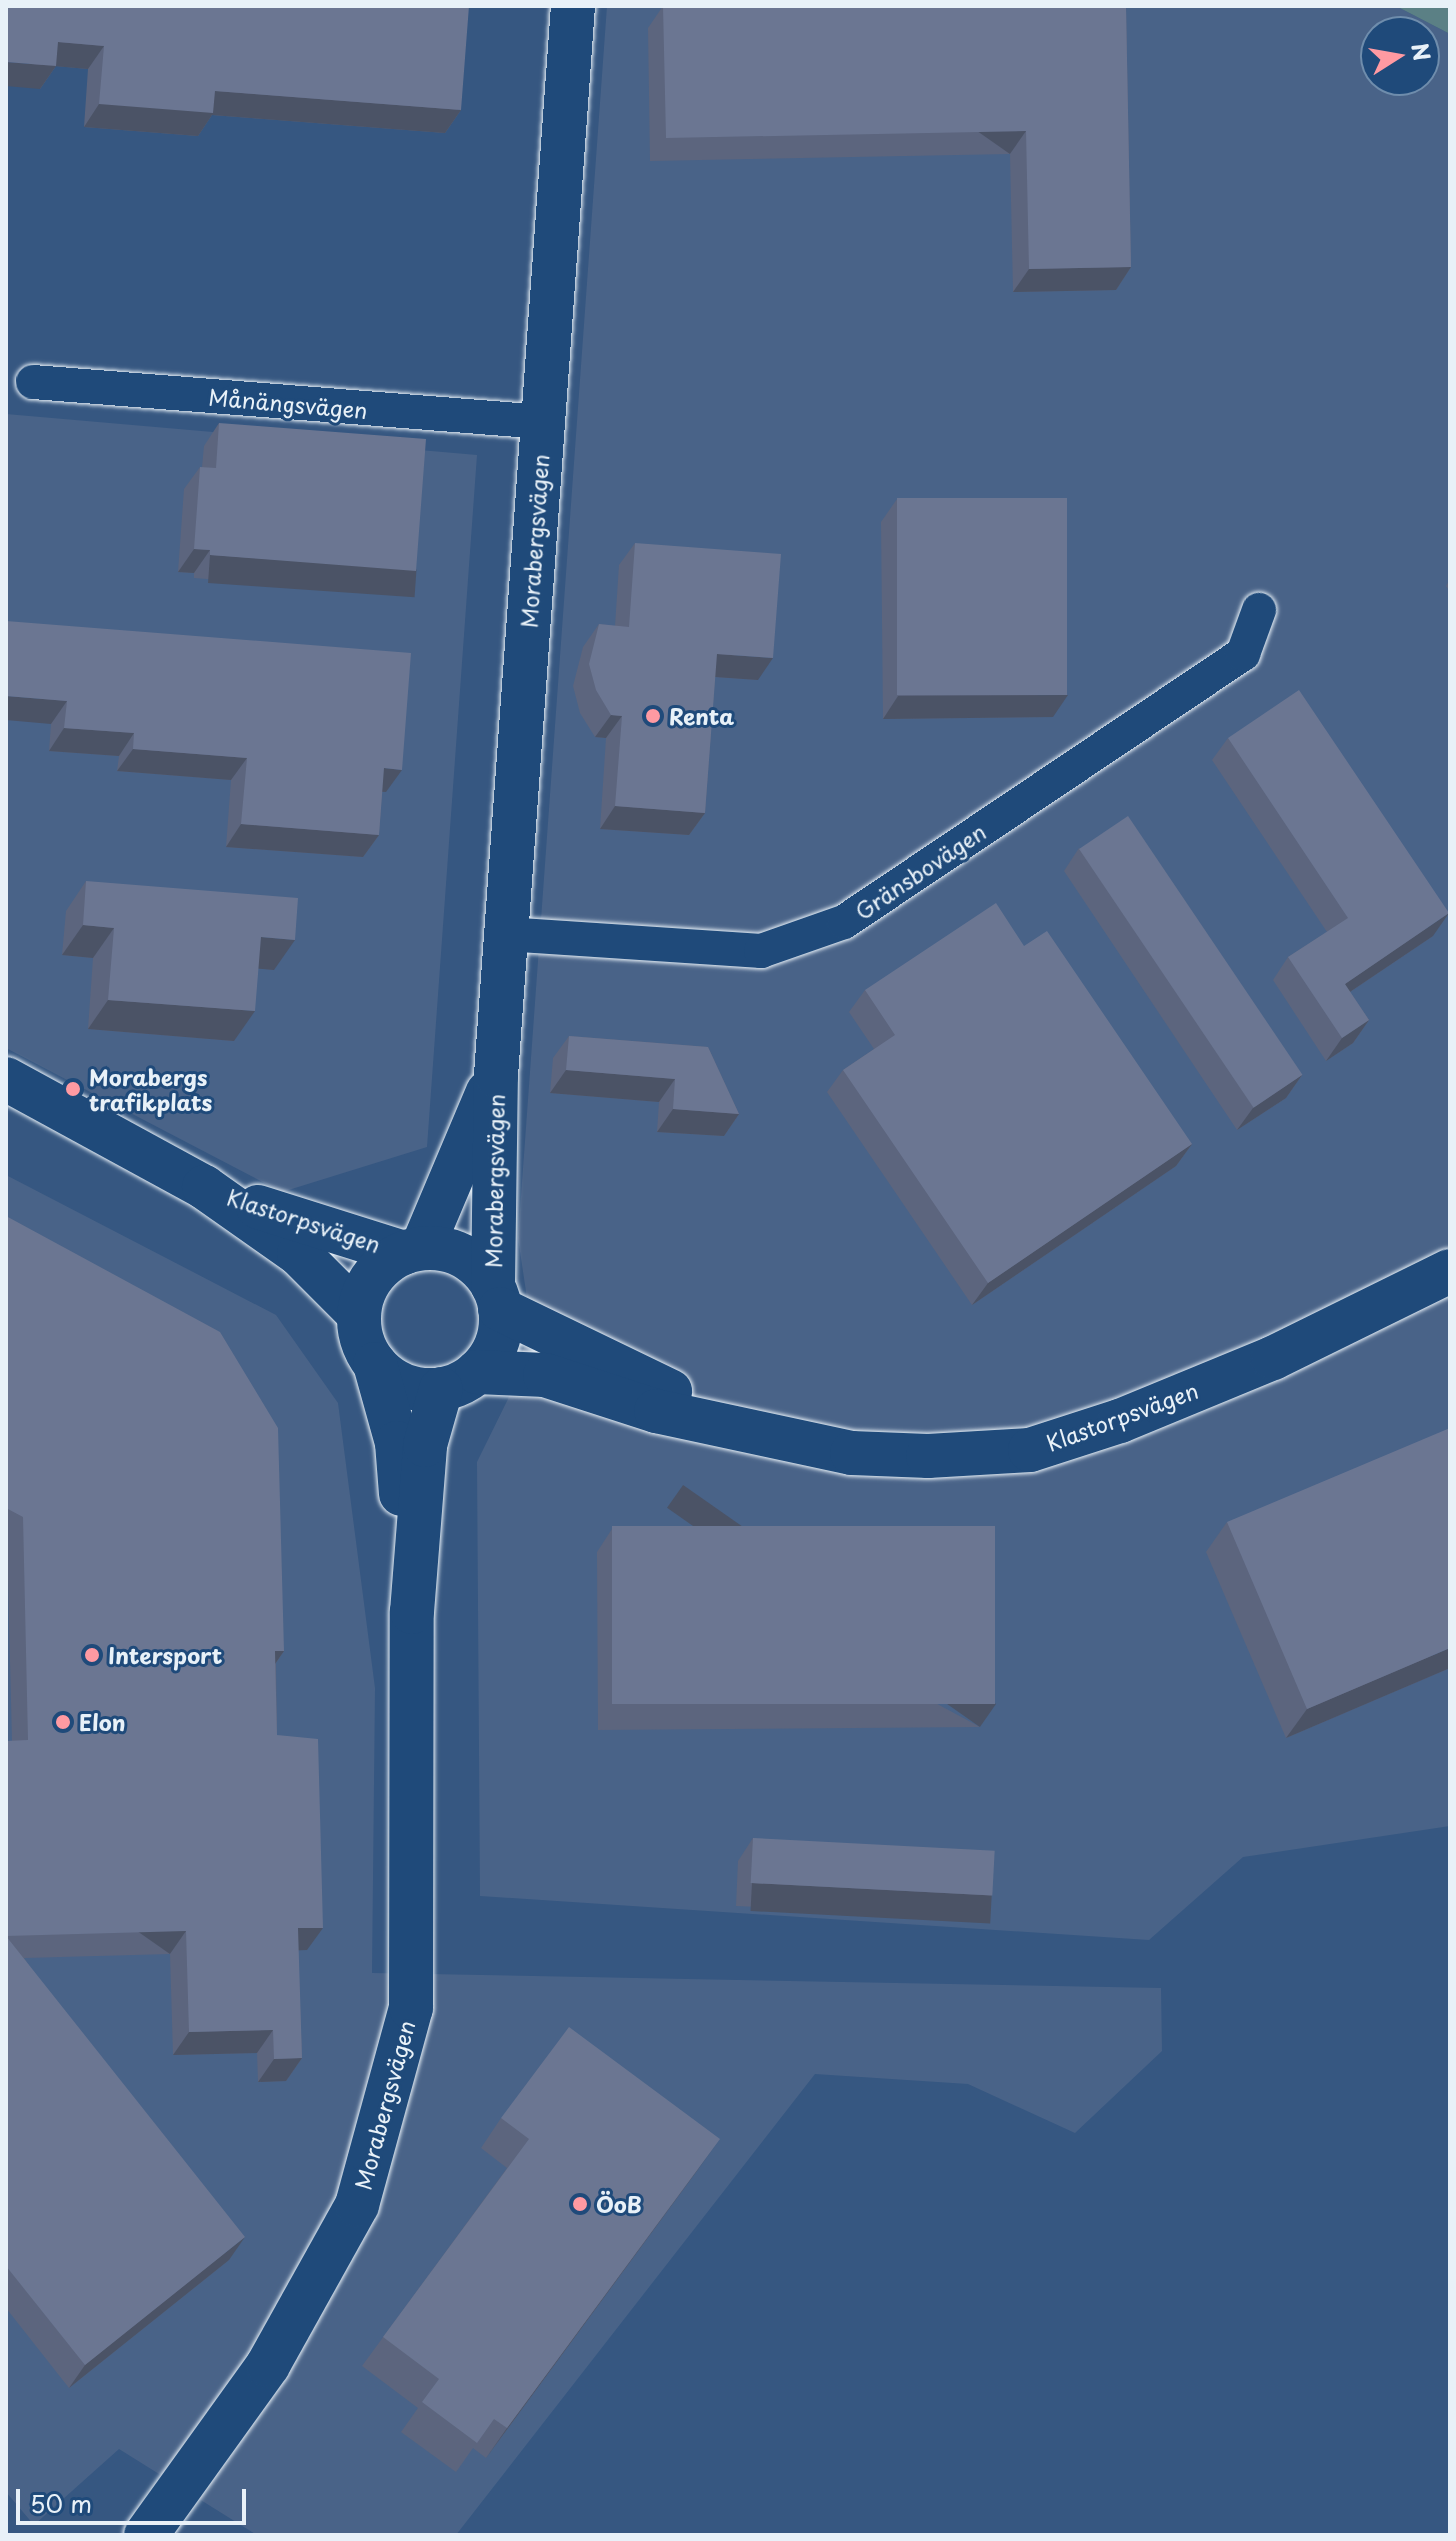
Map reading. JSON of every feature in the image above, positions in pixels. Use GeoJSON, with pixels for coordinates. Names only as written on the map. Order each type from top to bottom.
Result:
{"type":"FeatureCollection","features":[{"type":"Feature","properties":{"kind":"street","name":"Morabergsvägen"},"geometry":{"type":"LineString","coordinates":[[497,1298],[496,1075],[573,6]]}},
{"type":"Feature","properties":{"kind":"street","name":"Månängsvägen"},"geometry":{"type":"LineString","coordinates":[[33,382],[543,422]]}},
{"type":"Feature","properties":{"kind":"street","name":"Gränsbovägen"},"geometry":{"type":"LineString","coordinates":[[505,934],[761,951],[844,922],[1243,654],[1259,610]]}},
{"type":"Feature","properties":{"kind":"street","name":"Morabergsvägen"},"geometry":{"type":"LineString","coordinates":[[413,1251],[496,1075]]}},
{"type":"Feature","properties":{"kind":"street","name":"Klastorpsvägen"},"geometry":{"type":"LineString","coordinates":[[6,1079],[204,1187],[299,1254],[359,1314]]}},
{"type":"Feature","properties":{"kind":"street","name":"Klastorpsvägen"},"geometry":{"type":"LineString","coordinates":[[204,1187],[296,1222],[413,1251]]}},
{"type":"Feature","properties":{"kind":"street"},"geometry":{"type":"LineString","coordinates":[[413,1251],[458,1254],[478,1267],[497,1298],[500,1334],[459,1381],[407,1386],[375,1364],[362,1340],[359,1314],[373,1277],[413,1251]]}},
{"type":"Feature","properties":{"kind":"street","name":"Klastorpsvägen"},"geometry":{"type":"LineString","coordinates":[[459,1381],[545,1375],[656,1411],[770,1439],[852,1453],[928,1456],[1030,1450],[1120,1421],[1273,1358],[1450,1271]]}},
{"type":"Feature","properties":{"kind":"street","name":"Klastorpsvägen"},"geometry":{"type":"LineString","coordinates":[[497,1298],[770,1439]]}},
{"type":"Feature","properties":{"kind":"street","name":"Morabergsvägen"},"geometry":{"type":"LineString","coordinates":[[375,1364],[397,1443],[412,1612]]}},
{"type":"Feature","properties":{"kind":"street","name":"Morabergsvägen"},"geometry":{"type":"LineString","coordinates":[[146,2535],[268,2365],[357,2205],[411,2008],[412,1612],[425,1445],[459,1381]]}},
{"type":"Feature","properties":{"kind":"shaded area"},"geometry":{"type":"Polygon","coordinates":[[[607,6],[1396,6],[1415,16],[1360,16],[1360,96],[1440,96],[1440,29],[1450,34],[1450,1826],[1243,1857],[1149,1940],[480,1896],[477,1462],[508,1399],[531,1325],[518,1238],[607,6]]]}},
{"type":"Feature","properties":{"kind":"shaded area"},"geometry":{"type":"Polygon","coordinates":[[[6,414],[477,455],[427,1147],[282,1192],[6,1048],[6,414]]]}},
{"type":"Feature","properties":{"kind":"shaded area"},"geometry":{"type":"Polygon","coordinates":[[[6,1175],[276,1315],[338,1403],[375,1688],[372,1973],[1161,1988],[1162,2051],[1075,2133],[968,2084],[815,2074],[456,2535],[257,2535],[119,2449],[34,2525],[6,2492],[6,1175]]]}},
{"type":"Feature","properties":{"kind":"green space"},"geometry":{"type":"Polygon","coordinates":[[[1396,6],[1450,6],[1450,34],[1440,29],[1440,16],[1415,16],[1396,6]]]}},
{"type":"Feature","properties":{"kind":"building"},"geometry":{"type":"Polygon","coordinates":[[[6,6],[469,6],[461,110],[215,91],[213,113],[99,104],[104,46],[58,42],[56,66],[6,62],[6,6]]]}},
{"type":"Feature","properties":{"kind":"building"},"geometry":{"type":"Polygon","coordinates":[[[663,6],[1126,6],[1131,267],[1029,269],[1026,131],[666,138],[663,6]]]}},
{"type":"Feature","properties":{"kind":"building"},"geometry":{"type":"Polygon","coordinates":[[[219,423],[426,439],[416,571],[210,555],[210,550],[194,549],[200,467],[216,468],[219,423]]]}},
{"type":"Feature","properties":{"kind":"building"},"geometry":{"type":"Polygon","coordinates":[[[897,498],[1067,498],[1067,695],[897,695],[897,498]]]}},
{"type":"Feature","properties":{"kind":"building"},"geometry":{"type":"Polygon","coordinates":[[[635,543],[781,554],[773,658],[717,654],[705,813],[615,806],[622,716],[611,715],[596,690],[589,664],[599,624],[629,627],[635,543]]]}},
{"type":"Feature","properties":{"kind":"building"},"geometry":{"type":"Polygon","coordinates":[[[6,621],[411,653],[402,770],[384,768],[379,835],[241,824],[247,758],[133,749],[134,733],[64,728],[67,701],[6,696],[6,621]]]}},
{"type":"Feature","properties":{"kind":"building"},"geometry":{"type":"Polygon","coordinates":[[[1299,690],[1449,913],[1345,984],[1369,1020],[1342,1038],[1288,957],[1348,918],[1228,738],[1299,690]]]}},
{"type":"Feature","properties":{"kind":"building"},"geometry":{"type":"Polygon","coordinates":[[[1128,816],[1302,1075],[1254,1108],[1079,849],[1128,816]]]}},
{"type":"Feature","properties":{"kind":"building"},"geometry":{"type":"Polygon","coordinates":[[[86,881],[298,898],[295,940],[261,937],[255,1011],[108,1000],[114,928],[83,925],[86,881]]]}},
{"type":"Feature","properties":{"kind":"building"},"geometry":{"type":"Polygon","coordinates":[[[996,903],[1024,946],[1047,931],[1192,1144],[988,1283],[843,1070],[895,1035],[865,990],[996,903]]]}},
{"type":"Feature","properties":{"kind":"building"},"geometry":{"type":"Polygon","coordinates":[[[569,1036],[708,1047],[739,1114],[673,1109],[675,1079],[566,1070],[569,1036]]]}},
{"type":"Feature","properties":{"kind":"building"},"geometry":{"type":"Polygon","coordinates":[[[6,1216],[220,1332],[278,1428],[284,1651],[275,1651],[277,1735],[318,1739],[323,1928],[298,1928],[302,2058],[274,2059],[273,2030],[189,2032],[186,1931],[6,1936],[6,1741],[28,1740],[23,1517],[6,1508],[6,1216]]]}},
{"type":"Feature","properties":{"kind":"building"},"geometry":{"type":"Polygon","coordinates":[[[1450,1428],[1450,1648],[1307,1709],[1227,1522],[1450,1428]]]}},
{"type":"Feature","properties":{"kind":"building"},"geometry":{"type":"Polygon","coordinates":[[[612,1526],[995,1526],[995,1704],[612,1704],[612,1526]]]}},
{"type":"Feature","properties":{"kind":"building"},"geometry":{"type":"Polygon","coordinates":[[[753,1838],[995,1851],[992,1896],[751,1883],[753,1838]]]}},
{"type":"Feature","properties":{"kind":"building"},"geometry":{"type":"Polygon","coordinates":[[[6,1936],[245,2237],[85,2365],[6,2266],[6,1936]]]}},
{"type":"Feature","properties":{"kind":"building"},"geometry":{"type":"Polygon","coordinates":[[[569,2027],[720,2139],[507,2428],[494,2419],[477,2443],[422,2402],[439,2379],[383,2337],[529,2139],[501,2118],[569,2027]]]}},
{"type":"Feature","properties":{"kind":"place","name":"Renta"},"geometry":{"type":"Point","coordinates":[653,716]}},
{"type":"Feature","properties":{"kind":"place","name":"Morabergs trafikplats"},"geometry":{"type":"Point","coordinates":[73,1089]}},
{"type":"Feature","properties":{"kind":"place","name":"Intersport"},"geometry":{"type":"Point","coordinates":[92,1655]}},
{"type":"Feature","properties":{"kind":"place","name":"Elon"},"geometry":{"type":"Point","coordinates":[63,1722]}},
{"type":"Feature","properties":{"kind":"place","name":"ÖoB"},"geometry":{"type":"Point","coordinates":[580,2204]}}]}
